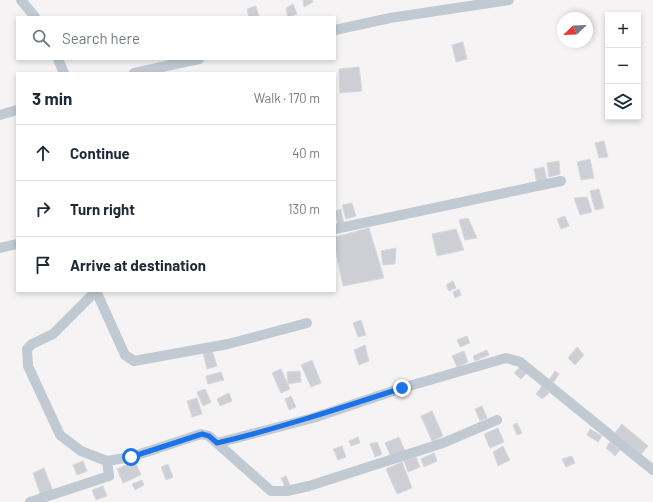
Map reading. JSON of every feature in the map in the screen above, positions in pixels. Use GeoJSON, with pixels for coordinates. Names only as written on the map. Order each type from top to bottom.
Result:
{"type":"FeatureCollection","features":[{"type":"Feature","properties":{"kind":"street"},"geometry":{"type":"LineString","coordinates":[[21,0],[34,16]]}},
{"type":"Feature","properties":{"kind":"street"},"geometry":{"type":"LineString","coordinates":[[336,30],[390,18],[509,0]]}},
{"type":"Feature","properties":{"kind":"street"},"geometry":{"type":"LineString","coordinates":[[58,60],[64,72]]}},
{"type":"Feature","properties":{"kind":"street"},"geometry":{"type":"LineString","coordinates":[[139,72],[195,60]]}},
{"type":"Feature","properties":{"kind":"street"},"geometry":{"type":"LineString","coordinates":[[0,115],[16,110]]}},
{"type":"Feature","properties":{"kind":"street"},"geometry":{"type":"LineString","coordinates":[[336,228],[561,181]]}},
{"type":"Feature","properties":{"kind":"street"},"geometry":{"type":"LineString","coordinates":[[0,248],[16,244]]}},
{"type":"Feature","properties":{"kind":"street"},"geometry":{"type":"LineString","coordinates":[[95,292],[53,334],[32,344],[27,349],[26,357],[28,366],[60,435],[81,451],[107,461],[131,457],[202,434],[209,436],[271,491],[287,491],[310,486],[443,443],[497,420]]}},
{"type":"Feature","properties":{"kind":"street"},"geometry":{"type":"LineString","coordinates":[[96,292],[125,355],[134,361],[228,344],[307,323]]}},
{"type":"Feature","properties":{"kind":"street"},"geometry":{"type":"LineString","coordinates":[[217,443],[313,418],[402,388],[506,358],[520,362],[653,470]]}},
{"type":"Feature","properties":{"kind":"street"},"geometry":{"type":"LineString","coordinates":[[30,502],[108,476],[107,461]]}},
{"type":"Feature","properties":{"kind":"building"},"geometry":{"type":"Polygon","coordinates":[[[303,0],[312,0],[313,2],[304,7],[303,0]]]}},
{"type":"Feature","properties":{"kind":"building"},"geometry":{"type":"Polygon","coordinates":[[[293,4],[297,14],[288,16],[286,8],[293,4]]]}},
{"type":"Feature","properties":{"kind":"building"},"geometry":{"type":"Polygon","coordinates":[[[256,6],[259,16],[249,16],[247,9],[256,6]]]}},
{"type":"Feature","properties":{"kind":"building"},"geometry":{"type":"Polygon","coordinates":[[[463,42],[467,59],[456,62],[452,45],[463,42]]]}},
{"type":"Feature","properties":{"kind":"building"},"geometry":{"type":"Polygon","coordinates":[[[359,67],[362,91],[340,93],[339,69],[359,67]]]}},
{"type":"Feature","properties":{"kind":"building"},"geometry":{"type":"Polygon","coordinates":[[[604,141],[608,157],[599,158],[595,143],[604,141]]]}},
{"type":"Feature","properties":{"kind":"building"},"geometry":{"type":"Polygon","coordinates":[[[590,159],[594,178],[581,180],[577,162],[590,159]]]}},
{"type":"Feature","properties":{"kind":"building"},"geometry":{"type":"Polygon","coordinates":[[[559,161],[560,174],[549,177],[547,163],[559,161]]]}},
{"type":"Feature","properties":{"kind":"building"},"geometry":{"type":"Polygon","coordinates":[[[544,167],[547,181],[537,184],[534,169],[544,167]]]}},
{"type":"Feature","properties":{"kind":"building"},"geometry":{"type":"Polygon","coordinates":[[[599,189],[604,208],[595,210],[590,191],[599,189]]]}},
{"type":"Feature","properties":{"kind":"building"},"geometry":{"type":"Polygon","coordinates":[[[587,197],[592,212],[580,215],[574,198],[587,197]]]}},
{"type":"Feature","properties":{"kind":"building"},"geometry":{"type":"Polygon","coordinates":[[[352,203],[356,216],[346,219],[342,205],[352,203]]]}},
{"type":"Feature","properties":{"kind":"building"},"geometry":{"type":"Polygon","coordinates":[[[341,209],[344,224],[338,225],[336,211],[341,209]]]}},
{"type":"Feature","properties":{"kind":"building"},"geometry":{"type":"Polygon","coordinates":[[[565,216],[569,226],[561,229],[557,219],[565,216]]]}},
{"type":"Feature","properties":{"kind":"building"},"geometry":{"type":"Polygon","coordinates":[[[468,218],[477,238],[465,240],[459,220],[468,218]]]}},
{"type":"Feature","properties":{"kind":"building"},"geometry":{"type":"Polygon","coordinates":[[[369,228],[384,278],[343,286],[336,253],[336,237],[369,228]]]}},
{"type":"Feature","properties":{"kind":"building"},"geometry":{"type":"Polygon","coordinates":[[[456,229],[464,250],[437,256],[432,234],[456,229]]]}},
{"type":"Feature","properties":{"kind":"building"},"geometry":{"type":"Polygon","coordinates":[[[396,248],[395,264],[383,265],[381,251],[396,248]]]}},
{"type":"Feature","properties":{"kind":"building"},"geometry":{"type":"Polygon","coordinates":[[[453,281],[456,288],[449,291],[446,285],[453,281]]]}},
{"type":"Feature","properties":{"kind":"building"},"geometry":{"type":"Polygon","coordinates":[[[459,289],[461,295],[455,298],[453,292],[459,289]]]}},
{"type":"Feature","properties":{"kind":"building"},"geometry":{"type":"Polygon","coordinates":[[[361,320],[366,335],[358,337],[353,323],[361,320]]]}},
{"type":"Feature","properties":{"kind":"building"},"geometry":{"type":"Polygon","coordinates":[[[467,336],[470,343],[460,347],[457,340],[467,336]]]}},
{"type":"Feature","properties":{"kind":"building"},"geometry":{"type":"Polygon","coordinates":[[[365,345],[369,361],[359,365],[354,350],[365,345]]]}},
{"type":"Feature","properties":{"kind":"building"},"geometry":{"type":"Polygon","coordinates":[[[577,347],[584,355],[575,365],[568,358],[577,347]]]}},
{"type":"Feature","properties":{"kind":"building"},"geometry":{"type":"Polygon","coordinates":[[[212,350],[217,366],[207,369],[203,353],[212,350]]]}},
{"type":"Feature","properties":{"kind":"building"},"geometry":{"type":"Polygon","coordinates":[[[487,350],[489,355],[475,361],[473,356],[487,350]]]}},
{"type":"Feature","properties":{"kind":"building"},"geometry":{"type":"Polygon","coordinates":[[[464,351],[468,362],[457,367],[452,356],[464,351]]]}},
{"type":"Feature","properties":{"kind":"building"},"geometry":{"type":"Polygon","coordinates":[[[312,360],[321,383],[311,387],[301,365],[312,360]]]}},
{"type":"Feature","properties":{"kind":"building"},"geometry":{"type":"Polygon","coordinates":[[[521,366],[528,372],[521,379],[514,373],[521,366]]]}},
{"type":"Feature","properties":{"kind":"building"},"geometry":{"type":"Polygon","coordinates":[[[281,369],[290,389],[281,393],[272,373],[281,369]]]}},
{"type":"Feature","properties":{"kind":"building"},"geometry":{"type":"Polygon","coordinates":[[[300,371],[301,382],[288,384],[287,372],[300,371]]]}},
{"type":"Feature","properties":{"kind":"building"},"geometry":{"type":"Polygon","coordinates":[[[555,371],[559,374],[554,382],[549,380],[555,371]]]}},
{"type":"Feature","properties":{"kind":"building"},"geometry":{"type":"Polygon","coordinates":[[[221,372],[224,380],[208,384],[206,376],[221,372]]]}},
{"type":"Feature","properties":{"kind":"building"},"geometry":{"type":"Polygon","coordinates":[[[542,386],[549,393],[542,399],[536,394],[542,386]]]}},
{"type":"Feature","properties":{"kind":"building"},"geometry":{"type":"Polygon","coordinates":[[[205,389],[211,402],[203,406],[197,392],[205,389]]]}},
{"type":"Feature","properties":{"kind":"building"},"geometry":{"type":"Polygon","coordinates":[[[229,393],[232,401],[220,406],[217,399],[229,393]]]}},
{"type":"Feature","properties":{"kind":"building"},"geometry":{"type":"Polygon","coordinates":[[[291,396],[296,407],[289,410],[285,399],[291,396]]]}},
{"type":"Feature","properties":{"kind":"building"},"geometry":{"type":"Polygon","coordinates":[[[197,398],[202,414],[192,417],[187,401],[197,398]]]}},
{"type":"Feature","properties":{"kind":"building"},"geometry":{"type":"Polygon","coordinates":[[[482,406],[487,418],[480,421],[475,409],[482,406]]]}},
{"type":"Feature","properties":{"kind":"building"},"geometry":{"type":"Polygon","coordinates":[[[432,411],[443,436],[432,441],[421,416],[432,411]]]}},
{"type":"Feature","properties":{"kind":"building"},"geometry":{"type":"Polygon","coordinates":[[[517,423],[522,433],[517,435],[513,425],[517,423]]]}},
{"type":"Feature","properties":{"kind":"building"},"geometry":{"type":"Polygon","coordinates":[[[622,424],[648,446],[641,454],[615,433],[622,424]]]}},
{"type":"Feature","properties":{"kind":"building"},"geometry":{"type":"Polygon","coordinates":[[[498,428],[504,442],[490,448],[484,434],[498,428]]]}},
{"type":"Feature","properties":{"kind":"building"},"geometry":{"type":"Polygon","coordinates":[[[590,429],[602,436],[598,442],[587,435],[590,429]]]}},
{"type":"Feature","properties":{"kind":"building"},"geometry":{"type":"Polygon","coordinates":[[[358,437],[360,443],[351,446],[349,441],[358,437]]]}},
{"type":"Feature","properties":{"kind":"building"},"geometry":{"type":"Polygon","coordinates":[[[399,437],[405,451],[391,457],[385,443],[399,437]]]}},
{"type":"Feature","properties":{"kind":"building"},"geometry":{"type":"Polygon","coordinates":[[[377,442],[382,454],[375,457],[370,444],[377,442]]]}},
{"type":"Feature","properties":{"kind":"building"},"geometry":{"type":"Polygon","coordinates":[[[610,442],[620,450],[615,456],[606,448],[610,442]]]}},
{"type":"Feature","properties":{"kind":"building"},"geometry":{"type":"Polygon","coordinates":[[[342,446],[346,457],[338,460],[333,449],[342,446]]]}},
{"type":"Feature","properties":{"kind":"building"},"geometry":{"type":"Polygon","coordinates":[[[503,446],[510,460],[498,466],[493,452],[503,446]]]}},
{"type":"Feature","properties":{"kind":"building"},"geometry":{"type":"Polygon","coordinates":[[[434,453],[437,461],[424,467],[421,459],[434,453]]]}},
{"type":"Feature","properties":{"kind":"building"},"geometry":{"type":"Polygon","coordinates":[[[572,456],[575,463],[566,467],[562,459],[572,456]]]}},
{"type":"Feature","properties":{"kind":"building"},"geometry":{"type":"Polygon","coordinates":[[[416,457],[420,467],[408,472],[404,461],[416,457]]]}},
{"type":"Feature","properties":{"kind":"building"},"geometry":{"type":"Polygon","coordinates":[[[83,461],[87,471],[77,475],[73,465],[83,461]]]}},
{"type":"Feature","properties":{"kind":"building"},"geometry":{"type":"Polygon","coordinates":[[[135,461],[141,475],[123,483],[117,469],[135,461]]]}},
{"type":"Feature","properties":{"kind":"building"},"geometry":{"type":"Polygon","coordinates":[[[402,462],[412,488],[397,494],[386,469],[402,462]]]}},
{"type":"Feature","properties":{"kind":"building"},"geometry":{"type":"Polygon","coordinates":[[[168,464],[173,477],[166,480],[161,467],[168,464]]]}},
{"type":"Feature","properties":{"kind":"building"},"geometry":{"type":"Polygon","coordinates":[[[44,468],[53,491],[41,496],[33,473],[44,468]]]}},
{"type":"Feature","properties":{"kind":"building"},"geometry":{"type":"Polygon","coordinates":[[[286,476],[290,485],[285,487],[281,478],[286,476]]]}},
{"type":"Feature","properties":{"kind":"building"},"geometry":{"type":"Polygon","coordinates":[[[142,480],[144,485],[135,490],[132,484],[142,480]]]}},
{"type":"Feature","properties":{"kind":"building"},"geometry":{"type":"Polygon","coordinates":[[[103,486],[107,496],[96,500],[92,490],[103,486]]]}},
{"type":"Feature","properties":{"kind":"route"},"geometry":{"type":"LineString","coordinates":[[131,457],[202,434],[209,436],[217,443],[257,433],[313,418],[402,388]]}}]}
